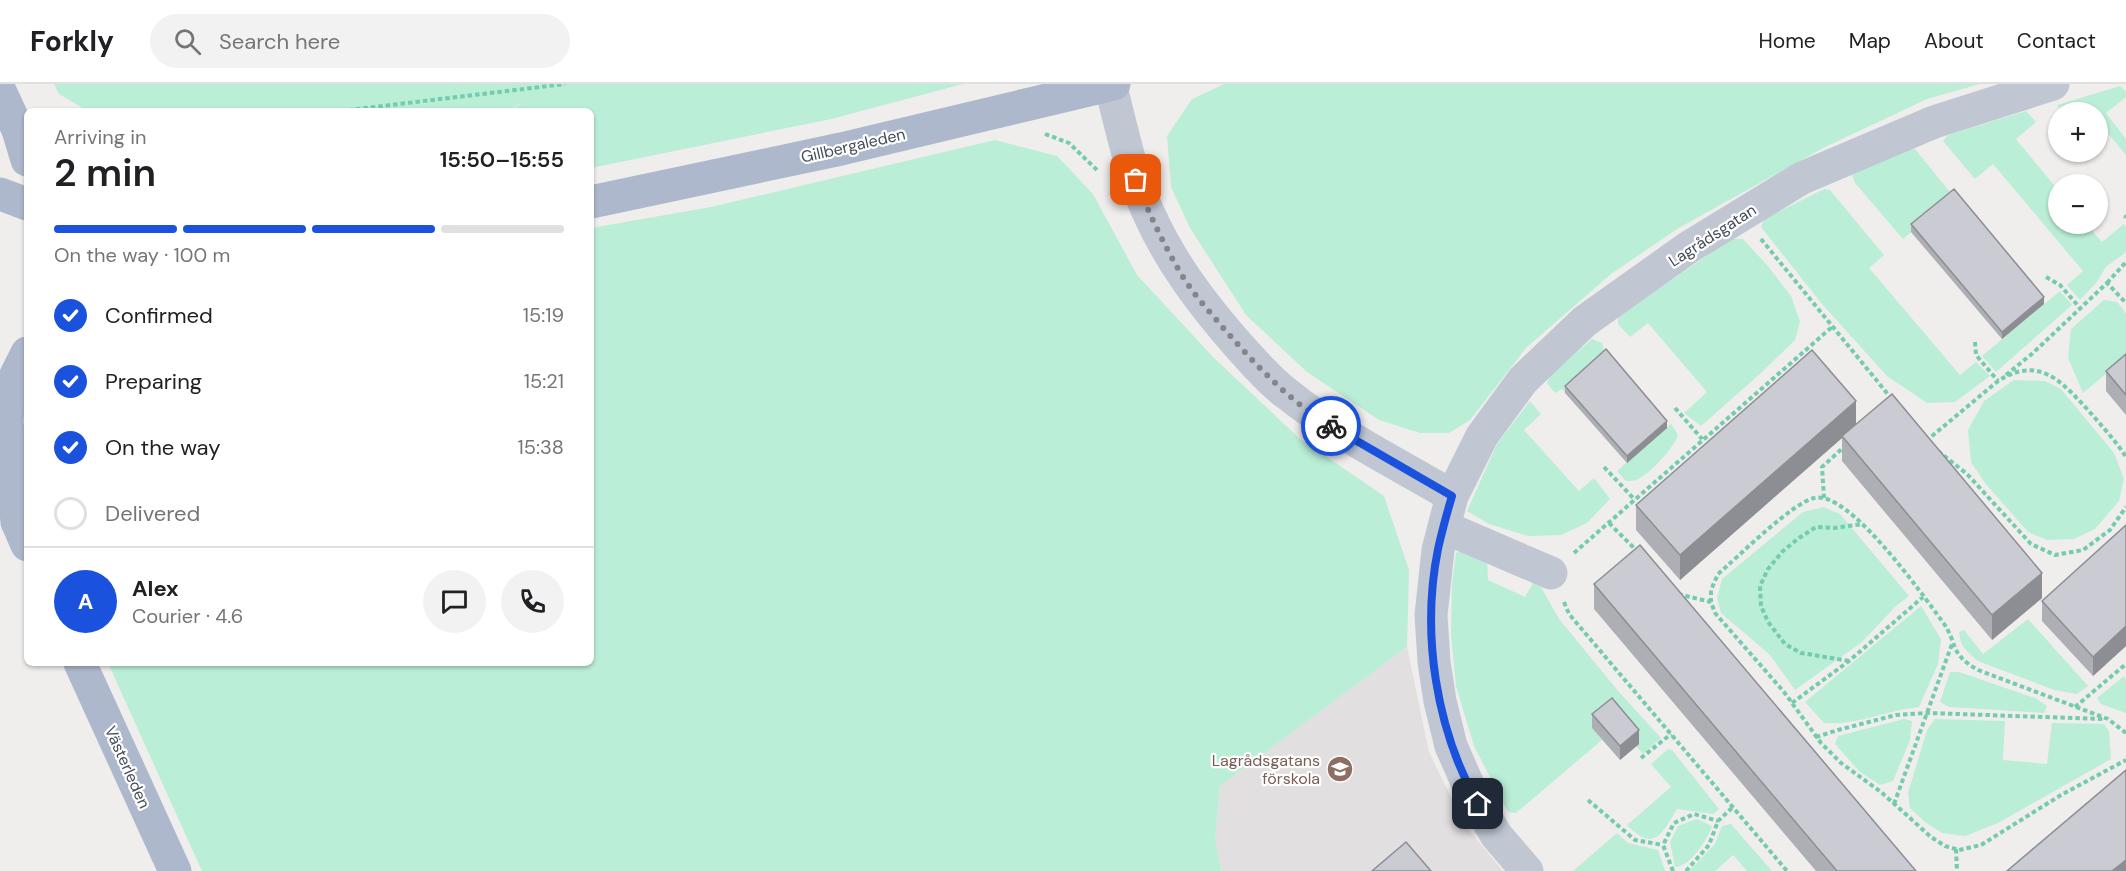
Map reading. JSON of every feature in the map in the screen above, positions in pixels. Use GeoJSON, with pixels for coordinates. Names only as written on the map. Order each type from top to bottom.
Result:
{"type":"FeatureCollection","features":[{"type":"Feature","properties":{"kind":"main road","name":"Gillbergaleden"},"geometry":{"type":"LineString","coordinates":[[594,201],[841,149],[1112,84]]}},
{"type":"Feature","properties":{"kind":"main road"},"geometry":{"type":"LineString","coordinates":[[0,91],[18,130],[24,150]]}},
{"type":"Feature","properties":{"kind":"main road"},"geometry":{"type":"LineString","coordinates":[[0,194],[24,203]]}},
{"type":"Feature","properties":{"kind":"main road"},"geometry":{"type":"LineString","coordinates":[[0,363],[24,354]]}},
{"type":"Feature","properties":{"kind":"main road"},"geometry":{"type":"LineString","coordinates":[[14,524],[7,416],[9,389],[24,359]]}},
{"type":"Feature","properties":{"kind":"main road","name":"Västerleden"},"geometry":{"type":"LineString","coordinates":[[82,666],[175,871]]}},
{"type":"Feature","properties":{"kind":"street"},"geometry":{"type":"LineString","coordinates":[[1112,84],[1130,164],[1149,214],[1181,273],[1211,314],[1284,392],[1325,422],[1452,496]]}},
{"type":"Feature","properties":{"kind":"street","name":"Lagrådsgatan"},"geometry":{"type":"LineString","coordinates":[[1527,871],[1496,835],[1470,789],[1451,746],[1440,701],[1434,662],[1431,615],[1438,550],[1452,496],[1482,436],[1523,380],[1585,321],[1689,247],[1802,178],[1934,122],[2053,84]]}},
{"type":"Feature","properties":{"kind":"street"},"geometry":{"type":"LineString","coordinates":[[1444,527],[1551,573]]}},
{"type":"Feature","properties":{"kind":"path"},"geometry":{"type":"LineString","coordinates":[[365,108],[565,84]]}},
{"type":"Feature","properties":{"kind":"path"},"geometry":{"type":"LineString","coordinates":[[1741,215],[1893,401]]}},
{"type":"Feature","properties":{"kind":"path"},"geometry":{"type":"LineString","coordinates":[[1926,441],[2033,353],[2126,262]]}},
{"type":"Feature","properties":{"kind":"path"},"geometry":{"type":"LineString","coordinates":[[2046,277],[2060,285],[2080,308]]}},
{"type":"Feature","properties":{"kind":"path"},"geometry":{"type":"LineString","coordinates":[[2107,283],[2126,303]]}},
{"type":"Feature","properties":{"kind":"path"},"geometry":{"type":"LineString","coordinates":[[1787,871],[1569,614],[1551,573],[1832,327]]}},
{"type":"Feature","properties":{"kind":"path"},"geometry":{"type":"LineString","coordinates":[[1975,342],[1976,355],[1998,381]]}},
{"type":"Feature","properties":{"kind":"path"},"geometry":{"type":"LineString","coordinates":[[1998,381],[2005,376],[2030,371],[2055,378],[2063,383],[2094,417],[2126,458]]}},
{"type":"Feature","properties":{"kind":"path"},"geometry":{"type":"LineString","coordinates":[[1675,408],[1702,439]]}},
{"type":"Feature","properties":{"kind":"path"},"geometry":{"type":"LineString","coordinates":[[1920,434],[1967,474],[2031,544],[2055,555],[2082,550],[2110,530],[2126,507]]}},
{"type":"Feature","properties":{"kind":"path"},"geometry":{"type":"LineString","coordinates":[[1824,498],[1822,467],[1846,445]]}},
{"type":"Feature","properties":{"kind":"path"},"geometry":{"type":"LineString","coordinates":[[1604,467],[1635,500]]}},
{"type":"Feature","properties":{"kind":"path"},"geometry":{"type":"LineString","coordinates":[[2126,733],[2108,719],[1978,670],[1958,656],[1944,623],[1880,542],[1844,507],[1824,498],[1814,498],[1796,506],[1718,574],[1713,585],[1711,602],[1719,618],[1758,660],[1816,737],[1841,763],[1945,846],[1966,849],[1982,844],[2061,795],[2126,760]]}},
{"type":"Feature","properties":{"kind":"path"},"geometry":{"type":"LineString","coordinates":[[1609,523],[1640,555]]}},
{"type":"Feature","properties":{"kind":"path"},"geometry":{"type":"LineString","coordinates":[[1849,660],[1801,653],[1785,644],[1768,622],[1761,606],[1760,586],[1768,569],[1783,551],[1816,527],[1834,528],[1863,524]]}},
{"type":"Feature","properties":{"kind":"path"},"geometry":{"type":"LineString","coordinates":[[1671,587],[1679,595],[1711,602]]}},
{"type":"Feature","properties":{"kind":"path"},"geometry":{"type":"LineString","coordinates":[[1792,703],[1849,660],[1923,597]]}},
{"type":"Feature","properties":{"kind":"path"},"geometry":{"type":"LineString","coordinates":[[1894,804],[1953,642]]}},
{"type":"Feature","properties":{"kind":"path"},"geometry":{"type":"LineString","coordinates":[[2075,707],[2126,664]]}},
{"type":"Feature","properties":{"kind":"path"},"geometry":{"type":"LineString","coordinates":[[1816,737],[1896,715],[1928,713],[2108,719]]}},
{"type":"Feature","properties":{"kind":"path"},"geometry":{"type":"LineString","coordinates":[[1641,758],[1671,734]]}},
{"type":"Feature","properties":{"kind":"path"},"geometry":{"type":"LineString","coordinates":[[1588,800],[1635,840],[1663,844]]}},
{"type":"Feature","properties":{"kind":"path"},"geometry":{"type":"LineString","coordinates":[[1686,871],[1709,845],[1718,821],[1734,806]]}},
{"type":"Feature","properties":{"kind":"path"},"geometry":{"type":"LineString","coordinates":[[1673,871],[1663,844],[1674,823],[1694,814],[1718,821]]}},
{"type":"Feature","properties":{"kind":"path"},"geometry":{"type":"LineString","coordinates":[[1956,849],[1957,871]]}},
{"type":"Feature","properties":{"kind":"shaded area","name":"Lagrådsgatans förskola"},"geometry":{"type":"Polygon","coordinates":[[[1407,647],[1429,752],[1464,824],[1503,871],[1221,871],[1215,838],[1220,786],[1407,647]]]}},
{"type":"Feature","properties":{"kind":"green space"},"geometry":{"type":"Polygon","coordinates":[[[54,84],[963,84],[831,119],[594,167],[594,108],[514,108],[524,102],[512,108],[83,108],[59,94],[54,84]]]}},
{"type":"Feature","properties":{"kind":"green space"},"geometry":{"type":"Polygon","coordinates":[[[1224,84],[1980,84],[1927,99],[1823,148],[1677,229],[1611,274],[1526,348],[1470,420],[1449,433],[1420,433],[1379,420],[1307,372],[1246,315],[1190,228],[1171,187],[1167,136],[1192,99],[1224,84]]]}},
{"type":"Feature","properties":{"kind":"green space"},"geometry":{"type":"Polygon","coordinates":[[[2120,86],[2126,92],[2126,97],[2108,111],[2108,102],[2067,102],[2120,86]]]}},
{"type":"Feature","properties":{"kind":"green space"},"geometry":{"type":"Polygon","coordinates":[[[2026,111],[2036,122],[2016,139],[2048,178],[2048,229],[1993,164],[1975,179],[1943,141],[1948,135],[2026,111]]]}},
{"type":"Feature","properties":{"kind":"green space"},"geometry":{"type":"Polygon","coordinates":[[[2108,116],[2126,139],[2126,155],[2108,133],[2108,116]]]}},
{"type":"Feature","properties":{"kind":"green space"},"geometry":{"type":"Polygon","coordinates":[[[995,140],[1057,156],[1093,194],[1137,275],[1214,358],[1299,438],[1384,496],[1409,570],[1407,647],[1220,786],[1215,838],[1221,871],[202,871],[109,666],[594,666],[594,227],[711,207],[995,140]]]}},
{"type":"Feature","properties":{"kind":"green space"},"geometry":{"type":"Polygon","coordinates":[[[1915,149],[1954,197],[1903,239],[1855,183],[1852,175],[1901,151],[1915,149]]]}},
{"type":"Feature","properties":{"kind":"green space"},"geometry":{"type":"Polygon","coordinates":[[[1824,189],[1830,190],[1884,255],[1869,268],[1960,375],[1976,362],[1990,376],[1955,402],[1927,403],[1887,376],[1822,304],[1761,227],[1764,219],[1824,189]]]}},
{"type":"Feature","properties":{"kind":"green space"},"geometry":{"type":"Polygon","coordinates":[[[2124,224],[2126,252],[2106,267],[2096,283],[2080,300],[2067,285],[2083,271],[2052,234],[2095,234],[2102,242],[2124,224]]]}},
{"type":"Feature","properties":{"kind":"green space"},"geometry":{"type":"Polygon","coordinates":[[[1731,239],[1743,239],[1767,265],[1791,296],[1800,321],[1795,340],[1701,426],[1684,413],[1707,392],[1648,323],[1630,337],[1618,324],[1618,317],[1731,239]]]}},
{"type":"Feature","properties":{"kind":"green space"},"geometry":{"type":"Polygon","coordinates":[[[2060,291],[2072,305],[1996,372],[1982,356],[2060,291]]]}},
{"type":"Feature","properties":{"kind":"green space"},"geometry":{"type":"Polygon","coordinates":[[[2104,300],[2117,302],[2126,313],[2126,357],[2083,393],[2068,358],[2071,329],[2104,300]]]}},
{"type":"Feature","properties":{"kind":"green space"},"geometry":{"type":"Polygon","coordinates":[[[1592,339],[1602,343],[1606,356],[1565,393],[1562,389],[1555,393],[1547,383],[1552,374],[1592,339]]]}},
{"type":"Feature","properties":{"kind":"green space"},"geometry":{"type":"Polygon","coordinates":[[[2014,380],[2045,381],[2061,389],[2114,453],[2124,479],[2119,501],[2095,529],[2074,539],[2047,540],[2028,532],[1985,483],[1971,462],[1968,430],[1984,401],[2014,380]]]}},
{"type":"Feature","properties":{"kind":"green space"},"geometry":{"type":"Polygon","coordinates":[[[1530,401],[1541,414],[1524,430],[1579,491],[1594,478],[1610,499],[1587,523],[1561,535],[1528,536],[1489,524],[1467,511],[1497,444],[1530,401]]]}},
{"type":"Feature","properties":{"kind":"green space"},"geometry":{"type":"Polygon","coordinates":[[[1671,424],[1678,435],[1666,454],[1641,477],[1626,481],[1617,471],[1671,424]]]}},
{"type":"Feature","properties":{"kind":"green space"},"geometry":{"type":"Polygon","coordinates":[[[1824,507],[1840,514],[1909,596],[1896,606],[1862,642],[1795,690],[1770,655],[1721,613],[1717,598],[1722,579],[1803,512],[1824,507]]]}},
{"type":"Feature","properties":{"kind":"green space"},"geometry":{"type":"Polygon","coordinates":[[[1467,546],[1487,557],[1488,580],[1525,597],[1536,578],[1559,619],[1619,692],[1661,738],[1643,754],[1636,746],[1639,744],[1592,727],[1602,740],[1516,813],[1508,812],[1474,746],[1456,686],[1451,635],[1452,583],[1456,553],[1467,546]]]}},
{"type":"Feature","properties":{"kind":"green space"},"geometry":{"type":"Polygon","coordinates":[[[1921,606],[1941,639],[1938,664],[1919,707],[1860,720],[1824,723],[1805,702],[1921,606]]]}},
{"type":"Feature","properties":{"kind":"green space"},"geometry":{"type":"Polygon","coordinates":[[[2028,619],[2088,686],[2077,694],[2054,690],[1978,661],[1967,652],[1961,641],[1959,632],[1964,630],[1983,654],[2028,619]]]}},
{"type":"Feature","properties":{"kind":"green space"},"geometry":{"type":"Polygon","coordinates":[[[1950,672],[1959,672],[2035,698],[2047,706],[2044,713],[1949,707],[1940,702],[1950,672]]]}},
{"type":"Feature","properties":{"kind":"green space"},"geometry":{"type":"Polygon","coordinates":[[[2124,676],[2126,679],[2126,713],[2101,704],[2097,698],[2124,676]]]}},
{"type":"Feature","properties":{"kind":"green space"},"geometry":{"type":"Polygon","coordinates":[[[1904,719],[1912,721],[1910,740],[1893,781],[1880,785],[1860,772],[1835,744],[1838,736],[1904,719]]]}},
{"type":"Feature","properties":{"kind":"green space"},"geometry":{"type":"Polygon","coordinates":[[[1935,719],[2005,721],[2003,760],[2047,764],[2052,723],[2104,724],[2109,731],[2111,759],[1998,823],[1965,836],[1942,833],[1910,808],[1908,793],[1927,730],[1935,719]]]}},
{"type":"Feature","properties":{"kind":"green space"},"geometry":{"type":"Polygon","coordinates":[[[1668,749],[1672,750],[1719,809],[1713,814],[1677,809],[1662,832],[1651,839],[1644,838],[1627,825],[1671,787],[1651,764],[1668,749]]]}},
{"type":"Feature","properties":{"kind":"green space"},"geometry":{"type":"Polygon","coordinates":[[[1697,819],[1712,826],[1710,831],[1692,857],[1681,866],[1675,867],[1670,842],[1678,826],[1697,819]]]}},
{"type":"Feature","properties":{"kind":"green space"},"geometry":{"type":"Polygon","coordinates":[[[1731,824],[1772,871],[1747,871],[1733,855],[1715,871],[1689,871],[1715,844],[1722,826],[1731,824]]]}},
{"type":"Feature","properties":{"kind":"green space"},"geometry":{"type":"Polygon","coordinates":[[[1617,833],[1628,843],[1658,850],[1665,871],[1573,871],[1617,833]]]}},
{"type":"Feature","properties":{"kind":"building"},"geometry":{"type":"Polygon","coordinates":[[[1954,189],[2044,297],[2002,332],[1911,224],[1954,189]]]}},
{"type":"Feature","properties":{"kind":"building"},"geometry":{"type":"Polygon","coordinates":[[[1606,349],[1667,421],[1627,456],[1565,386],[1606,349]]]}},
{"type":"Feature","properties":{"kind":"building"},"geometry":{"type":"Polygon","coordinates":[[[1812,350],[1856,401],[1680,555],[1636,505],[1812,350]]]}},
{"type":"Feature","properties":{"kind":"building"},"geometry":{"type":"Polygon","coordinates":[[[2126,354],[2126,395],[2106,371],[2126,354]]]}},
{"type":"Feature","properties":{"kind":"building"},"geometry":{"type":"Polygon","coordinates":[[[1892,394],[2042,573],[1992,615],[1842,436],[1892,394]]]}},
{"type":"Feature","properties":{"kind":"building"},"geometry":{"type":"Polygon","coordinates":[[[2126,525],[2126,626],[2093,657],[2042,601],[2126,525]]]}},
{"type":"Feature","properties":{"kind":"building"},"geometry":{"type":"Polygon","coordinates":[[[1640,545],[1916,871],[1837,871],[1594,584],[1640,545]]]}},
{"type":"Feature","properties":{"kind":"building"},"geometry":{"type":"Polygon","coordinates":[[[1612,698],[1639,730],[1620,746],[1592,714],[1612,698]]]}},
{"type":"Feature","properties":{"kind":"building"},"geometry":{"type":"Polygon","coordinates":[[[2126,770],[2126,860],[2112,871],[2007,871],[2126,770]]]}},
{"type":"Feature","properties":{"kind":"building"},"geometry":{"type":"Polygon","coordinates":[[[1406,842],[1431,871],[1372,871],[1406,842]]]}},
{"type":"Feature","properties":{"kind":"way so far"},"geometry":{"type":"LineString","coordinates":[[1136,180],[1149,214],[1181,273],[1211,314],[1284,392],[1331,426]]}},
{"type":"Feature","properties":{"kind":"place","name":"Lagrådsgatans förskola"},"geometry":{"type":"Point","coordinates":[1340,769]}},
{"type":"Feature","properties":{"kind":"route"},"geometry":{"type":"LineString","coordinates":[[1331,426],[1452,496],[1438,550],[1431,615],[1434,662],[1440,701],[1451,746],[1478,804]]}}]}
